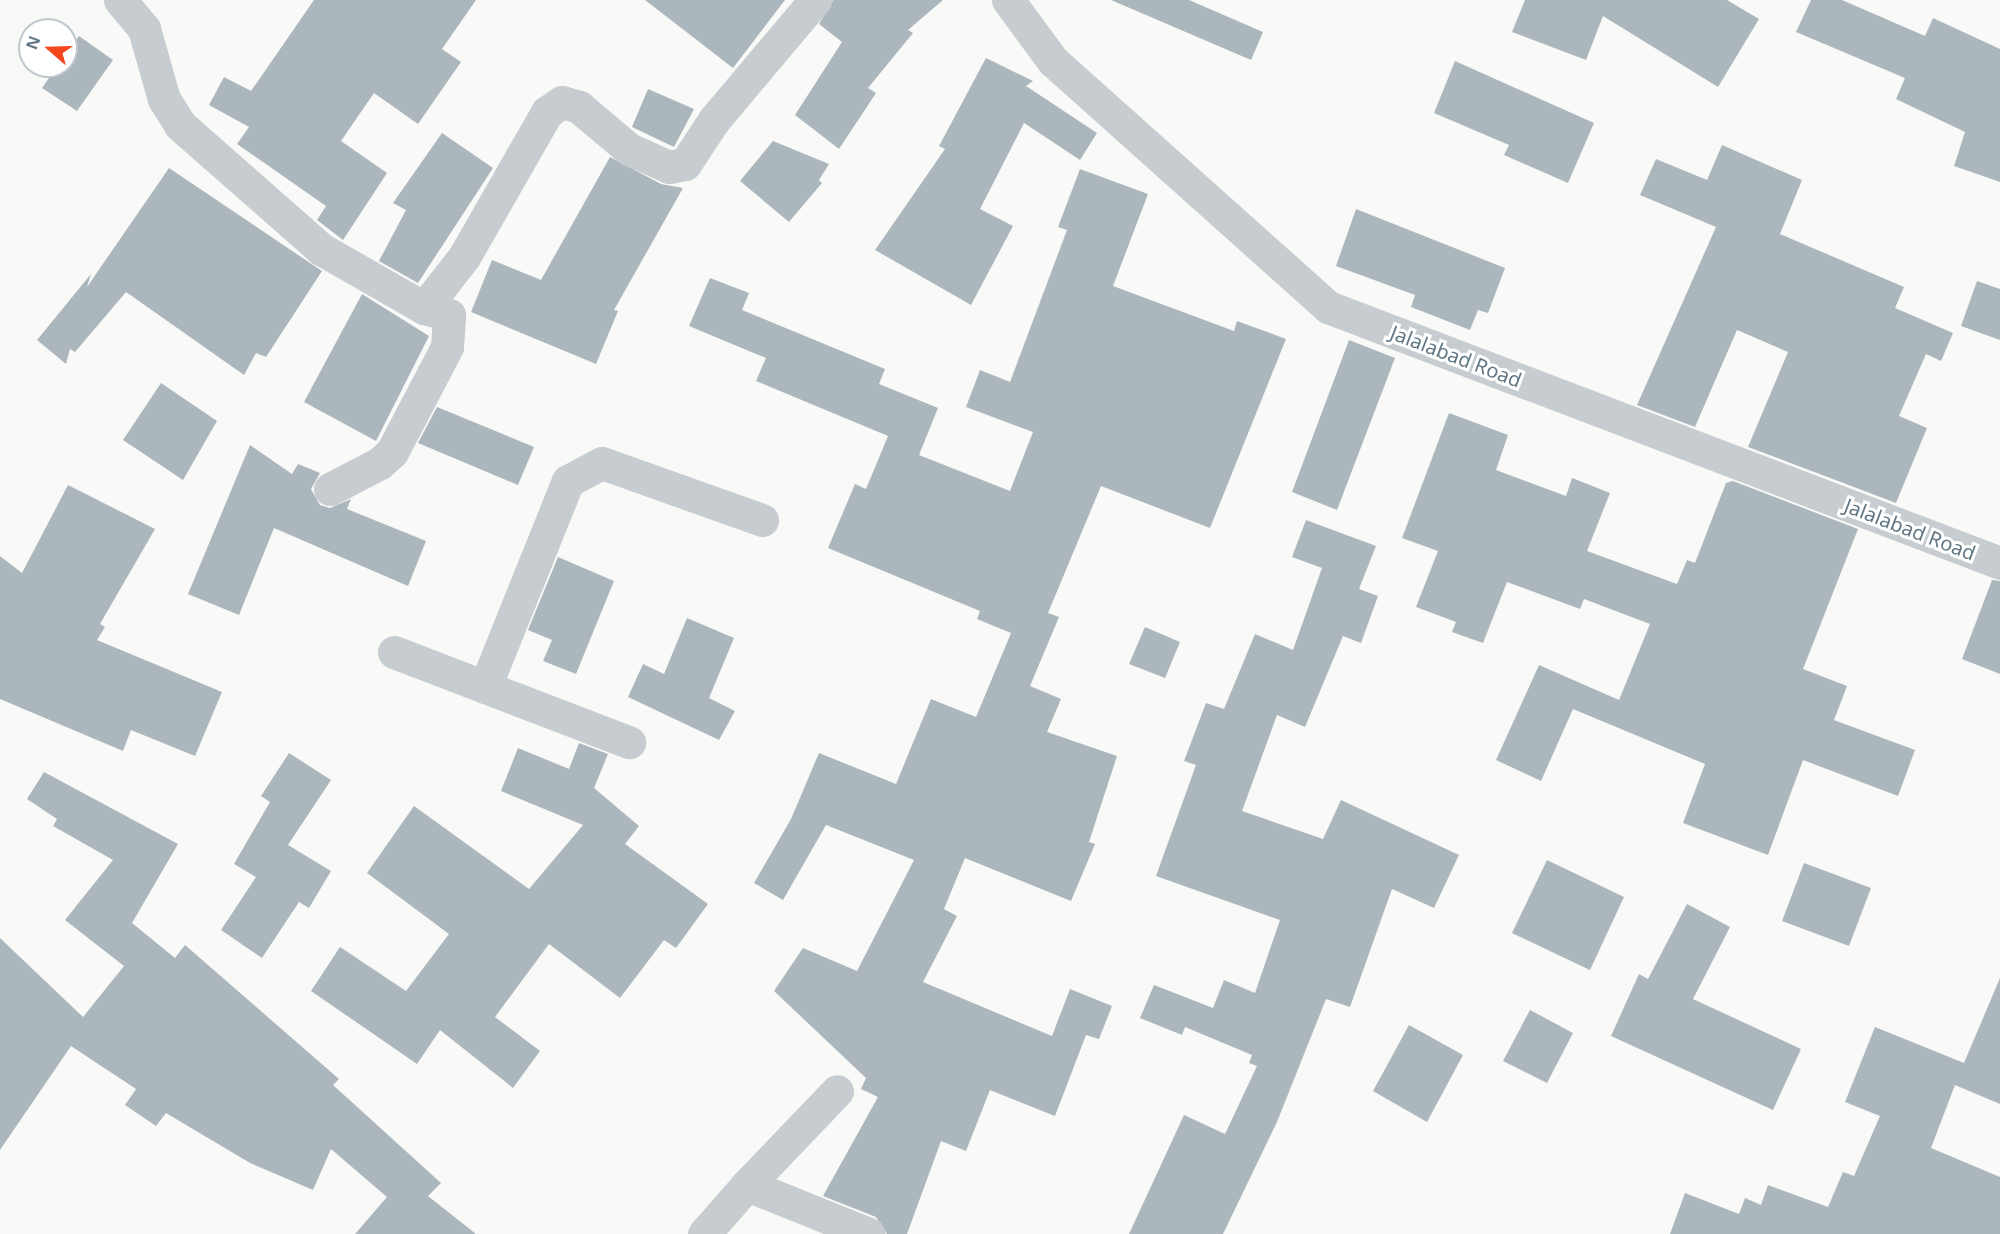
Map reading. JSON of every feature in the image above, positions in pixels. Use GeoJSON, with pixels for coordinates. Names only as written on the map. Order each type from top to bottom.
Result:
{"type":"FeatureCollection","features":[{"type":"Feature","properties":{"kind":"street"},"geometry":{"type":"LineString","coordinates":[[120,0],[144,29],[164,99],[180,125],[321,249],[424,308],[449,315],[447,347],[392,452],[380,464],[330,489]]}},
{"type":"Feature","properties":{"kind":"street"},"geometry":{"type":"LineString","coordinates":[[424,308],[464,257],[547,112],[562,102],[579,107],[629,148],[669,167],[685,164],[714,120],[815,0]]}},
{"type":"Feature","properties":{"kind":"street","name":"Jalalabad Road"},"geometry":{"type":"LineString","coordinates":[[1008,0],[1053,61],[1328,307],[2000,563]]}},
{"type":"Feature","properties":{"kind":"street"},"geometry":{"type":"LineString","coordinates":[[485,687],[568,481],[603,463],[762,520]]}},
{"type":"Feature","properties":{"kind":"street"},"geometry":{"type":"LineString","coordinates":[[394,652],[629,742]]}},
{"type":"Feature","properties":{"kind":"street"},"geometry":{"type":"LineString","coordinates":[[704,1234],[747,1185],[837,1091]]}},
{"type":"Feature","properties":{"kind":"street"},"geometry":{"type":"LineString","coordinates":[[747,1185],[869,1234]]}},
{"type":"Feature","properties":{"kind":"building"},"geometry":{"type":"Polygon","coordinates":[[[314,0],[476,0],[442,49],[461,62],[418,124],[374,93],[341,141],[387,173],[343,240],[317,220],[326,206],[237,144],[249,127],[209,105],[224,77],[251,91],[314,0]]]}},
{"type":"Feature","properties":{"kind":"building"},"geometry":{"type":"Polygon","coordinates":[[[645,0],[785,0],[733,68],[645,0]]]}},
{"type":"Feature","properties":{"kind":"building"},"geometry":{"type":"Polygon","coordinates":[[[833,0],[943,0],[908,30],[913,33],[868,88],[876,93],[839,149],[795,115],[842,42],[819,24],[833,0]]]}},
{"type":"Feature","properties":{"kind":"building"},"geometry":{"type":"Polygon","coordinates":[[[1111,0],[1189,0],[1263,32],[1251,60],[1111,0]]]}},
{"type":"Feature","properties":{"kind":"building"},"geometry":{"type":"Polygon","coordinates":[[[1525,0],[1727,0],[1759,19],[1718,87],[1603,16],[1586,60],[1512,32],[1525,0]]]}},
{"type":"Feature","properties":{"kind":"building"},"geometry":{"type":"Polygon","coordinates":[[[1811,0],[1842,0],[1925,36],[1933,18],[2000,49],[2000,182],[1954,166],[1965,132],[1896,99],[1905,78],[1796,32],[1811,0]]]}},
{"type":"Feature","properties":{"kind":"building"},"geometry":{"type":"Polygon","coordinates":[[[78,37],[113,60],[77,111],[42,88],[49,78],[78,78],[78,37]]]}},
{"type":"Feature","properties":{"kind":"building"},"geometry":{"type":"Polygon","coordinates":[[[986,58],[1033,81],[1026,86],[1097,133],[1080,160],[1024,123],[980,209],[1013,226],[971,305],[875,250],[945,149],[939,146],[986,58]]]}},
{"type":"Feature","properties":{"kind":"building"},"geometry":{"type":"Polygon","coordinates":[[[1455,61],[1594,123],[1568,183],[1504,155],[1509,145],[1434,113],[1455,61]]]}},
{"type":"Feature","properties":{"kind":"building"},"geometry":{"type":"Polygon","coordinates":[[[648,89],[694,109],[674,147],[632,127],[648,89]]]}},
{"type":"Feature","properties":{"kind":"building"},"geometry":{"type":"Polygon","coordinates":[[[442,133],[493,168],[418,283],[379,261],[406,210],[393,203],[442,133]]]}},
{"type":"Feature","properties":{"kind":"building"},"geometry":{"type":"Polygon","coordinates":[[[773,141],[829,164],[819,180],[822,183],[789,222],[740,181],[773,141]]]}},
{"type":"Feature","properties":{"kind":"building"},"geometry":{"type":"Polygon","coordinates":[[[1722,145],[1802,180],[1780,234],[1904,287],[1895,308],[1953,333],[1941,361],[1926,354],[1899,416],[1927,428],[1896,503],[1748,447],[1788,352],[1737,330],[1695,427],[1637,405],[1716,227],[1640,195],[1656,159],[1707,180],[1722,145]]]}},
{"type":"Feature","properties":{"kind":"building"},"geometry":{"type":"Polygon","coordinates":[[[610,157],[661,184],[683,188],[614,310],[618,311],[596,364],[471,312],[492,260],[541,280],[610,157]]]}},
{"type":"Feature","properties":{"kind":"building"},"geometry":{"type":"Polygon","coordinates":[[[169,168],[322,271],[266,357],[256,353],[244,375],[126,292],[75,352],[70,349],[66,364],[37,340],[91,274],[87,287],[169,168]]]}},
{"type":"Feature","properties":{"kind":"building"},"geometry":{"type":"Polygon","coordinates":[[[1080,169],[1148,194],[1113,286],[1234,331],[1237,321],[1286,339],[1210,528],[1101,486],[1048,613],[1059,617],[1030,686],[1061,699],[1047,732],[1117,756],[1089,842],[1095,844],[1071,901],[965,858],[944,909],[957,916],[923,982],[1052,1036],[1070,989],[1112,1006],[1099,1039],[1086,1035],[1055,1116],[990,1090],[966,1151],[941,1141],[907,1234],[887,1234],[876,1217],[823,1196],[878,1097],[861,1089],[866,1078],[774,991],[803,948],[857,971],[914,860],[826,825],[783,900],[754,883],[791,819],[819,753],[896,784],[931,699],[976,717],[1011,633],[977,619],[980,611],[828,548],[855,484],[866,489],[888,436],[756,381],[766,358],[689,326],[710,278],[749,293],[742,310],[885,369],[879,384],[938,408],[919,455],[1010,491],[1033,432],[966,407],[980,370],[1010,382],[1067,230],[1058,227],[1080,169]]]}},
{"type":"Feature","properties":{"kind":"building"},"geometry":{"type":"Polygon","coordinates":[[[1356,209],[1505,268],[1488,313],[1478,310],[1470,330],[1411,307],[1415,295],[1336,266],[1356,209]]]}},
{"type":"Feature","properties":{"kind":"building"},"geometry":{"type":"Polygon","coordinates":[[[1977,281],[2000,289],[2000,340],[1961,326],[1977,281]]]}},
{"type":"Feature","properties":{"kind":"building"},"geometry":{"type":"Polygon","coordinates":[[[362,294],[429,336],[376,441],[304,402],[362,294]]]}},
{"type":"Feature","properties":{"kind":"building"},"geometry":{"type":"Polygon","coordinates":[[[1349,340],[1395,358],[1337,510],[1292,492],[1349,340]]]}},
{"type":"Feature","properties":{"kind":"building"},"geometry":{"type":"Polygon","coordinates":[[[161,383],[217,421],[183,480],[123,440],[161,383]]]}},
{"type":"Feature","properties":{"kind":"building"},"geometry":{"type":"Polygon","coordinates":[[[437,407],[534,447],[518,485],[418,443],[437,407]]]}},
{"type":"Feature","properties":{"kind":"building"},"geometry":{"type":"Polygon","coordinates":[[[1449,413],[1508,435],[1496,470],[1566,496],[1572,478],[1610,493],[1587,551],[1677,584],[1687,560],[1695,563],[1726,483],[1733,481],[1858,529],[1803,669],[1847,686],[1834,720],[1915,750],[1898,796],[1803,760],[1768,855],[1683,823],[1705,764],[1573,709],[1541,781],[1496,760],[1539,665],[1619,700],[1650,624],[1584,599],[1580,609],[1507,582],[1483,643],[1452,632],[1456,622],[1416,607],[1438,551],[1402,538],[1449,413]]]}},
{"type":"Feature","properties":{"kind":"building"},"geometry":{"type":"Polygon","coordinates":[[[250,445],[292,474],[298,464],[320,473],[311,489],[320,505],[330,508],[351,499],[347,509],[426,541],[408,586],[274,528],[239,615],[188,594],[250,445]]]}},
{"type":"Feature","properties":{"kind":"building"},"geometry":{"type":"Polygon","coordinates":[[[68,485],[155,529],[100,624],[105,627],[97,640],[222,692],[195,756],[131,730],[123,751],[0,699],[0,556],[22,573],[68,485]]]}},
{"type":"Feature","properties":{"kind":"building"},"geometry":{"type":"Polygon","coordinates":[[[1306,520],[1376,546],[1359,589],[1378,596],[1361,643],[1343,636],[1305,727],[1277,715],[1242,811],[1323,839],[1341,800],[1459,855],[1434,908],[1392,889],[1350,1007],[1326,999],[1277,1122],[1223,1234],[1129,1234],[1184,1115],[1225,1134],[1257,1066],[1249,1063],[1252,1055],[1185,1027],[1182,1035],[1140,1018],[1154,985],[1213,1008],[1224,980],[1255,993],[1280,920],[1156,876],[1196,765],[1184,761],[1206,703],[1224,709],[1255,634],[1293,650],[1322,568],[1292,557],[1306,520]]]}},
{"type":"Feature","properties":{"kind":"building"},"geometry":{"type":"Polygon","coordinates":[[[558,557],[614,581],[576,674],[543,661],[552,640],[528,630],[558,557]]]}},
{"type":"Feature","properties":{"kind":"building"},"geometry":{"type":"Polygon","coordinates":[[[1992,580],[2000,581],[2000,674],[1962,659],[1992,580]]]}},
{"type":"Feature","properties":{"kind":"building"},"geometry":{"type":"Polygon","coordinates":[[[687,618],[734,638],[709,698],[735,711],[719,740],[628,697],[643,664],[664,674],[687,618]]]}},
{"type":"Feature","properties":{"kind":"building"},"geometry":{"type":"Polygon","coordinates":[[[1145,627],[1180,642],[1165,678],[1129,664],[1145,627]]]}},
{"type":"Feature","properties":{"kind":"building"},"geometry":{"type":"Polygon","coordinates":[[[579,743],[608,754],[594,788],[639,826],[625,844],[708,904],[676,948],[664,940],[620,998],[549,944],[495,1017],[540,1051],[513,1088],[440,1030],[417,1064],[311,991],[340,947],[406,991],[449,934],[367,873],[414,806],[529,889],[583,825],[501,791],[518,748],[569,769],[579,743]]]}},
{"type":"Feature","properties":{"kind":"building"},"geometry":{"type":"Polygon","coordinates":[[[289,753],[331,780],[288,845],[331,871],[309,908],[299,902],[262,958],[221,930],[256,877],[234,864],[270,802],[261,796],[289,753]]]}},
{"type":"Feature","properties":{"kind":"building"},"geometry":{"type":"Polygon","coordinates":[[[44,772],[178,844],[132,923],[175,958],[185,945],[339,1079],[333,1085],[441,1183],[428,1196],[476,1234],[355,1234],[387,1197],[331,1149],[313,1190],[250,1163],[166,1113],[156,1126],[125,1105],[136,1089],[71,1046],[0,1150],[0,938],[83,1017],[124,966],[65,920],[113,860],[53,826],[57,819],[27,799],[44,772]]]}},
{"type":"Feature","properties":{"kind":"building"},"geometry":{"type":"Polygon","coordinates":[[[1547,860],[1624,897],[1590,970],[1512,933],[1547,860]]]}},
{"type":"Feature","properties":{"kind":"building"},"geometry":{"type":"Polygon","coordinates":[[[1804,863],[1871,888],[1849,946],[1782,921],[1804,863]]]}},
{"type":"Feature","properties":{"kind":"building"},"geometry":{"type":"Polygon","coordinates":[[[1687,904],[1730,927],[1693,999],[1801,1049],[1773,1110],[1611,1036],[1639,974],[1648,979],[1687,904]]]}},
{"type":"Feature","properties":{"kind":"building"},"geometry":{"type":"Polygon","coordinates":[[[2000,978],[2000,1104],[1955,1085],[1931,1148],[2000,1177],[2000,1234],[1670,1234],[1685,1193],[1739,1214],[1745,1198],[1761,1205],[1768,1185],[1828,1207],[1843,1172],[1854,1176],[1880,1116],[1845,1102],[1875,1027],[1964,1063],[2000,978]]]}},
{"type":"Feature","properties":{"kind":"building"},"geometry":{"type":"Polygon","coordinates":[[[1530,1010],[1573,1033],[1547,1083],[1503,1061],[1530,1010]]]}},
{"type":"Feature","properties":{"kind":"building"},"geometry":{"type":"Polygon","coordinates":[[[1409,1025],[1463,1055],[1427,1122],[1373,1091],[1409,1025]]]}}]}
